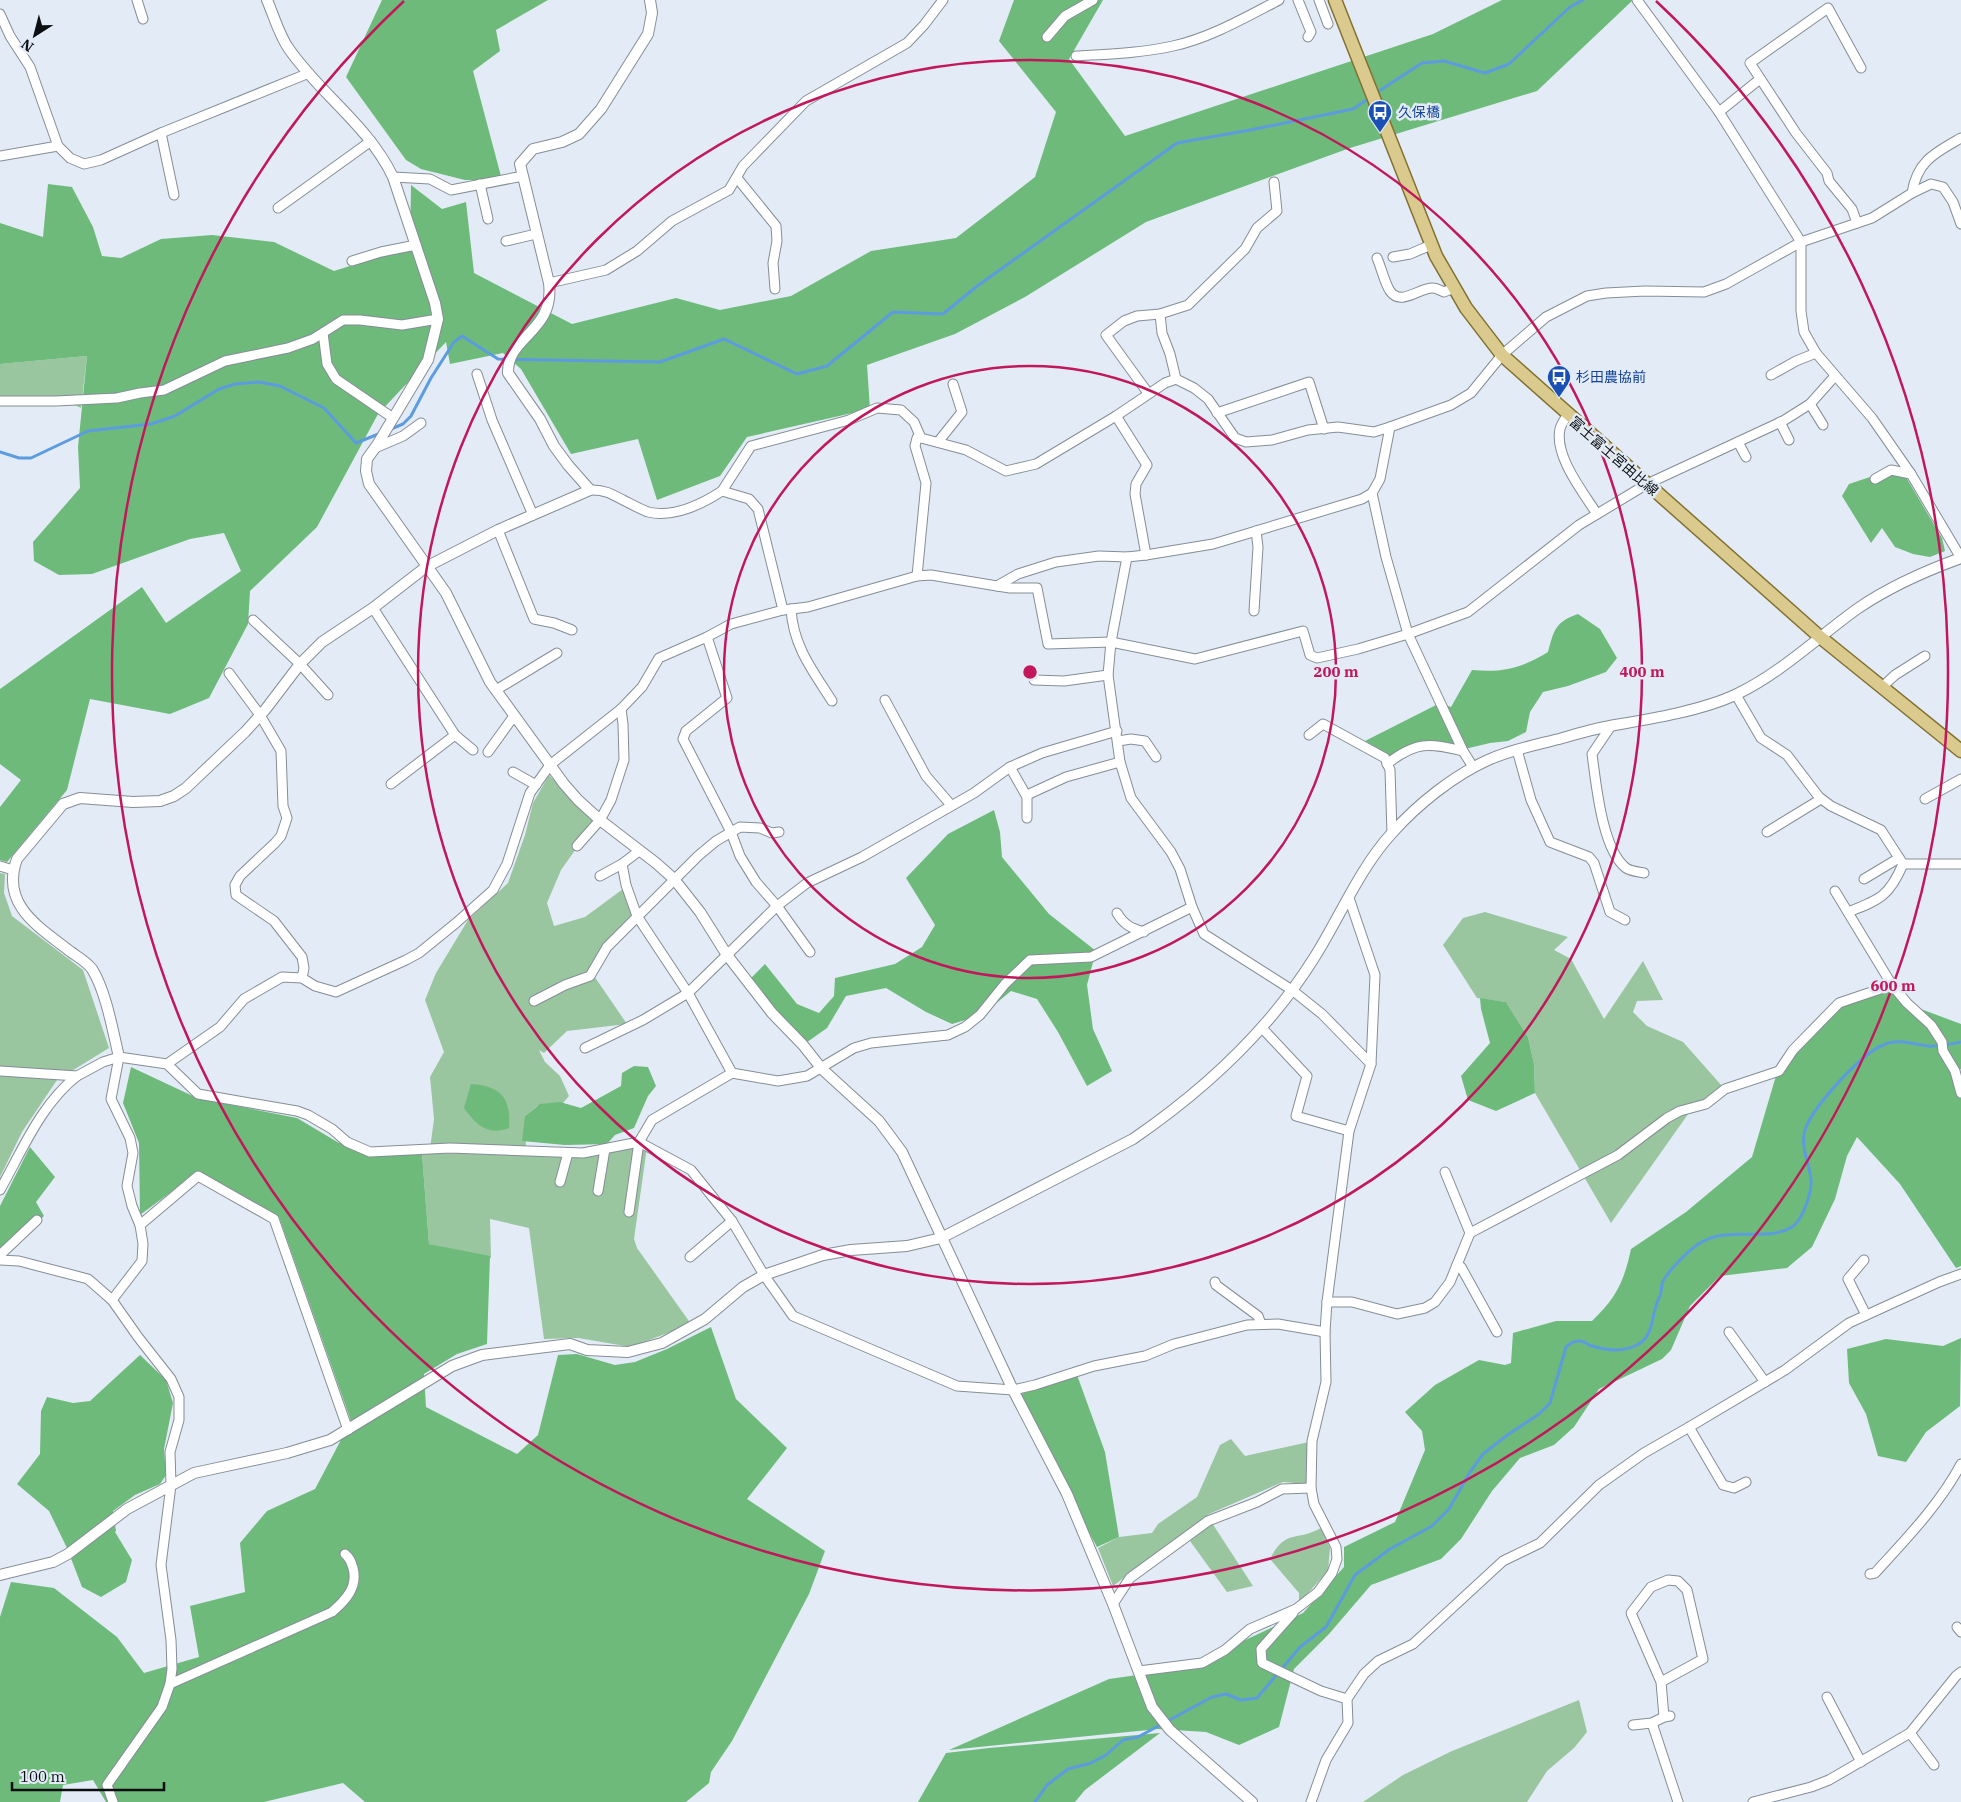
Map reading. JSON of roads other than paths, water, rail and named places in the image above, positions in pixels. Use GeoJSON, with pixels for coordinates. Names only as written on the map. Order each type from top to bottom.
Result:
{"type":"FeatureCollection","features":[{"type":"Feature","properties":{"kind":"main road","name":"富士富士宮由比線"},"geometry":{"type":"LineString","coordinates":[[1335,0],[1431,245],[1470,314],[1502,356],[1820,637],[1961,751]]}},
{"type":"Feature","properties":{"kind":"street"},"geometry":{"type":"LineString","coordinates":[[138,0],[143,19]]}},
{"type":"Feature","properties":{"kind":"street"},"geometry":{"type":"LineString","coordinates":[[267,0],[288,48],[372,140],[385,160],[393,176],[435,303],[438,319],[428,360],[367,460],[366,471],[369,484],[446,593],[480,665],[550,765],[578,800],[674,880],[700,912],[728,955],[772,1013],[803,1045],[822,1069],[879,1122],[897,1144],[1013,1390],[1067,1494],[1113,1604],[1152,1707],[1170,1730],[1252,1802]]}},
{"type":"Feature","properties":{"kind":"street"},"geometry":{"type":"LineString","coordinates":[[590,490],[554,446],[540,419],[511,380],[508,371],[513,353],[545,316],[549,298],[549,283],[520,164],[533,149],[562,142],[579,134],[601,109],[648,34],[652,13],[650,0]]}},
{"type":"Feature","properties":{"kind":"street"},"geometry":{"type":"LineString","coordinates":[[549,283],[606,270],[638,251],[672,221],[729,190],[743,166],[806,101],[907,43],[943,0]]}},
{"type":"Feature","properties":{"kind":"street"},"geometry":{"type":"LineString","coordinates":[[1047,37],[1065,16],[1093,0]]}},
{"type":"Feature","properties":{"kind":"street"},"geometry":{"type":"LineString","coordinates":[[1076,56],[1173,46],[1219,29],[1279,0]]}},
{"type":"Feature","properties":{"kind":"street"},"geometry":{"type":"LineString","coordinates":[[1298,0],[1311,32],[1308,37]]}},
{"type":"Feature","properties":{"kind":"street"},"geometry":{"type":"LineString","coordinates":[[1319,0],[1328,24]]}},
{"type":"Feature","properties":{"kind":"street"},"geometry":{"type":"LineString","coordinates":[[0,1575],[53,1562],[68,1554],[127,1509],[194,1472],[287,1452],[330,1440],[452,1366],[482,1355],[570,1344],[588,1350],[628,1352],[662,1343],[704,1319],[742,1287],[764,1275],[822,1255],[851,1250],[907,1246],[941,1238],[1133,1139],[1156,1123],[1211,1076],[1262,1028],[1314,958],[1377,852],[1392,832],[1443,786],[1490,759],[1517,750],[1610,726],[1680,712],[1736,695],[1788,661],[1858,609],[1930,569],[1961,558],[1911,474],[1872,418],[1816,354],[1801,311],[1801,242],[1719,112],[1637,0]]}},
{"type":"Feature","properties":{"kind":"street"},"geometry":{"type":"LineString","coordinates":[[1857,223],[1852,209],[1829,181],[1826,173],[1796,134],[1750,63],[1828,8],[1861,68]]}},
{"type":"Feature","properties":{"kind":"street"},"geometry":{"type":"LineString","coordinates":[[0,14],[10,36],[30,67],[58,146],[70,158],[84,164],[101,160],[161,133],[309,73]]}},
{"type":"Feature","properties":{"kind":"street"},"geometry":{"type":"LineString","coordinates":[[1719,112],[1760,79]]}},
{"type":"Feature","properties":{"kind":"street"},"geometry":{"type":"LineString","coordinates":[[161,133],[174,195]]}},
{"type":"Feature","properties":{"kind":"street"},"geometry":{"type":"LineString","coordinates":[[1912,193],[1914,178],[1930,156],[1961,138]]}},
{"type":"Feature","properties":{"kind":"street"},"geometry":{"type":"LineString","coordinates":[[278,208],[372,140]]}},
{"type":"Feature","properties":{"kind":"street"},"geometry":{"type":"LineString","coordinates":[[0,156],[58,146]]}},
{"type":"Feature","properties":{"kind":"street"},"geometry":{"type":"LineString","coordinates":[[393,176],[430,179],[451,190],[523,176]]}},
{"type":"Feature","properties":{"kind":"street"},"geometry":{"type":"LineString","coordinates":[[737,178],[776,226],[777,241],[773,264],[775,289]]}},
{"type":"Feature","properties":{"kind":"street"},"geometry":{"type":"LineString","coordinates":[[1148,393],[1106,336],[1124,321],[1137,316],[1160,314],[1188,305],[1245,249],[1257,228],[1277,211],[1274,182]]}},
{"type":"Feature","properties":{"kind":"street"},"geometry":{"type":"LineString","coordinates":[[480,184],[488,219]]}},
{"type":"Feature","properties":{"kind":"street"},"geometry":{"type":"LineString","coordinates":[[917,576],[926,483],[915,446],[917,438],[966,450],[1006,471],[1036,464],[1116,416],[1148,393],[1176,379],[1184,381],[1208,399],[1234,438],[1246,442],[1272,440],[1308,430],[1324,428],[1338,427],[1374,432],[1451,405],[1471,393],[1502,356],[1546,317],[1586,296],[1645,291],[1704,292],[1726,284],[1801,242],[1872,218],[1912,193],[1931,184],[1943,187],[1953,202],[1961,224]]}},
{"type":"Feature","properties":{"kind":"street"},"geometry":{"type":"LineString","coordinates":[[506,241],[536,234]]}},
{"type":"Feature","properties":{"kind":"street"},"geometry":{"type":"LineString","coordinates":[[1393,257],[1410,254],[1431,245]]}},
{"type":"Feature","properties":{"kind":"street"},"geometry":{"type":"LineString","coordinates":[[352,261],[381,252],[416,246]]}},
{"type":"Feature","properties":{"kind":"street"},"geometry":{"type":"LineString","coordinates":[[1377,258],[1389,290],[1399,297],[1410,296],[1426,289],[1434,288],[1444,292],[1454,288]]}},
{"type":"Feature","properties":{"kind":"street"},"geometry":{"type":"LineString","coordinates":[[1160,314],[1162,333],[1170,354],[1176,379]]}},
{"type":"Feature","properties":{"kind":"street"},"geometry":{"type":"LineString","coordinates":[[0,401],[117,398],[164,390],[225,361],[288,348],[313,339],[343,320],[402,325],[438,319]]}},
{"type":"Feature","properties":{"kind":"street"},"geometry":{"type":"LineString","coordinates":[[323,332],[329,370],[336,379],[392,421]]}},
{"type":"Feature","properties":{"kind":"street"},"geometry":{"type":"LineString","coordinates":[[1771,376],[1796,361],[1816,354]]}},
{"type":"Feature","properties":{"kind":"street"},"geometry":{"type":"LineString","coordinates":[[477,374],[492,420],[532,515]]}},
{"type":"Feature","properties":{"kind":"street"},"geometry":{"type":"LineString","coordinates":[[167,1064],[220,1027],[244,998],[282,977],[302,978],[315,986],[336,992],[419,953],[493,890],[507,864],[530,793],[550,765],[621,709],[642,687],[659,658],[707,637],[731,624],[787,609],[808,607],[917,576],[931,575],[1010,588],[1037,588],[1048,644],[1111,642],[1195,659],[1303,631],[1310,655],[1317,658],[1358,649],[1408,634],[1468,612],[1579,525],[1647,484],[1780,422],[1810,404],[1835,376]]}},
{"type":"Feature","properties":{"kind":"street"},"geometry":{"type":"LineString","coordinates":[[1217,413],[1309,382],[1324,428]]}},
{"type":"Feature","properties":{"kind":"street"},"geometry":{"type":"LineString","coordinates":[[938,442],[962,412],[953,384]]}},
{"type":"Feature","properties":{"kind":"street"},"geometry":{"type":"LineString","coordinates":[[1810,404],[1823,425]]}},
{"type":"Feature","properties":{"kind":"street"},"geometry":{"type":"LineString","coordinates":[[112,1300],[142,1261],[143,1244],[140,1225],[132,1206],[127,1186],[133,1153],[130,1138],[112,1099],[119,1057],[108,1013],[92,969],[25,914],[17,901],[12,886],[14,870],[18,859],[63,804],[80,798],[133,802],[160,801],[174,796],[186,788],[226,751],[260,715],[300,664],[322,642],[373,608],[426,566],[498,530],[590,490],[600,489],[648,511],[666,514],[680,511],[715,496],[722,490],[751,446],[849,420],[877,408],[901,410],[914,422],[921,438]]}},
{"type":"Feature","properties":{"kind":"street"},"geometry":{"type":"LineString","coordinates":[[1568,414],[1560,428],[1562,451],[1570,471],[1597,514]]}},
{"type":"Feature","properties":{"kind":"street"},"geometry":{"type":"LineString","coordinates":[[1116,416],[1147,465],[1136,484],[1135,494],[1146,555]]}},
{"type":"Feature","properties":{"kind":"street"},"geometry":{"type":"LineString","coordinates":[[1780,422],[1789,440]]}},
{"type":"Feature","properties":{"kind":"street"},"geometry":{"type":"LineString","coordinates":[[378,443],[403,436],[421,423]]}},
{"type":"Feature","properties":{"kind":"street"},"geometry":{"type":"LineString","coordinates":[[997,586],[1018,574],[1056,562],[1099,556],[1127,557],[1146,555],[1213,544],[1362,499],[1372,493],[1380,479],[1390,427]]}},
{"type":"Feature","properties":{"kind":"street"},"geometry":{"type":"LineString","coordinates":[[1738,442],[1746,457]]}},
{"type":"Feature","properties":{"kind":"street"},"geometry":{"type":"LineString","coordinates":[[1875,479],[1891,470],[1911,474]]}},
{"type":"Feature","properties":{"kind":"street"},"geometry":{"type":"LineString","coordinates":[[722,490],[749,499],[758,509],[800,650],[832,701]]}},
{"type":"Feature","properties":{"kind":"street"},"geometry":{"type":"LineString","coordinates":[[1372,493],[1386,557],[1408,634],[1472,768]]}},
{"type":"Feature","properties":{"kind":"street"},"geometry":{"type":"LineString","coordinates":[[498,530],[534,620],[554,623],[572,630]]}},
{"type":"Feature","properties":{"kind":"street"},"geometry":{"type":"LineString","coordinates":[[1254,611],[1258,547],[1256,531]]}},
{"type":"Feature","properties":{"kind":"street"},"geometry":{"type":"LineString","coordinates":[[1127,557],[1111,642],[1108,675],[1120,762],[1131,798],[1171,852],[1180,869],[1192,907],[1204,934],[1292,990],[1322,1014],[1371,1064]]}},
{"type":"Feature","properties":{"kind":"street"},"geometry":{"type":"LineString","coordinates":[[373,608],[455,735],[473,750]]}},
{"type":"Feature","properties":{"kind":"street"},"geometry":{"type":"LineString","coordinates":[[253,620],[300,664],[328,695]]}},
{"type":"Feature","properties":{"kind":"street"},"geometry":{"type":"LineString","coordinates":[[707,637],[727,698],[686,731],[683,738],[731,832],[740,856],[756,882],[777,906],[810,952]]}},
{"type":"Feature","properties":{"kind":"street"},"geometry":{"type":"LineString","coordinates":[[496,690],[557,653]]}},
{"type":"Feature","properties":{"kind":"street"},"geometry":{"type":"LineString","coordinates":[[1881,688],[1895,675],[1925,656]]}},
{"type":"Feature","properties":{"kind":"street"},"geometry":{"type":"LineString","coordinates":[[229,673],[260,715],[282,751],[283,806],[287,818],[281,836],[240,876],[235,885],[236,895],[274,921],[302,957],[304,968],[302,978]]}},
{"type":"Feature","properties":{"kind":"street"},"geometry":{"type":"LineString","coordinates":[[1034,680],[1064,681],[1108,675]]}},
{"type":"Feature","properties":{"kind":"street"},"geometry":{"type":"LineString","coordinates":[[1736,695],[1761,738],[1787,755],[1821,799],[1831,806],[1881,830],[1901,861],[1897,878],[1878,900],[1848,912]]}},
{"type":"Feature","properties":{"kind":"street"},"geometry":{"type":"LineString","coordinates":[[885,700],[926,776],[951,806]]}},
{"type":"Feature","properties":{"kind":"street"},"geometry":{"type":"LineString","coordinates":[[577,846],[600,820],[611,800],[624,760],[621,709]]}},
{"type":"Feature","properties":{"kind":"street"},"geometry":{"type":"LineString","coordinates":[[488,752],[514,716]]}},
{"type":"Feature","properties":{"kind":"street"},"geometry":{"type":"LineString","coordinates":[[1309,735],[1324,724],[1385,758],[1390,770],[1392,832]]}},
{"type":"Feature","properties":{"kind":"street"},"geometry":{"type":"LineString","coordinates":[[1610,726],[1592,754],[1598,802],[1611,846],[1618,860],[1627,869],[1644,873]]}},
{"type":"Feature","properties":{"kind":"street"},"geometry":{"type":"LineString","coordinates":[[585,1048],[642,1020],[688,993],[777,906],[807,883],[862,857],[974,793],[1010,767],[1042,754],[1117,731]]}},
{"type":"Feature","properties":{"kind":"street"},"geometry":{"type":"LineString","coordinates":[[391,784],[455,735]]}},
{"type":"Feature","properties":{"kind":"street"},"geometry":{"type":"LineString","coordinates":[[1118,741],[1131,739],[1145,741],[1156,757]]}},
{"type":"Feature","properties":{"kind":"street"},"geometry":{"type":"LineString","coordinates":[[1388,764],[1402,752],[1415,746],[1441,746],[1463,752]]}},
{"type":"Feature","properties":{"kind":"street"},"geometry":{"type":"LineString","coordinates":[[1517,750],[1532,800],[1550,842],[1589,857],[1594,863],[1610,912],[1625,920]]}},
{"type":"Feature","properties":{"kind":"street"},"geometry":{"type":"LineString","coordinates":[[1027,796],[1066,777],[1120,762]]}},
{"type":"Feature","properties":{"kind":"street"},"geometry":{"type":"LineString","coordinates":[[1010,767],[1027,796],[1029,805],[1027,818]]}},
{"type":"Feature","properties":{"kind":"street"},"geometry":{"type":"LineString","coordinates":[[513,772],[536,785]]}},
{"type":"Feature","properties":{"kind":"street"},"geometry":{"type":"LineString","coordinates":[[1925,799],[1961,779]]}},
{"type":"Feature","properties":{"kind":"street"},"geometry":{"type":"LineString","coordinates":[[1768,832],[1821,799]]}},
{"type":"Feature","properties":{"kind":"street"},"geometry":{"type":"LineString","coordinates":[[534,1001],[565,985],[590,976],[608,947],[637,916],[716,841],[740,827],[760,828],[772,833],[779,832]]}},
{"type":"Feature","properties":{"kind":"street"},"geometry":{"type":"LineString","coordinates":[[600,876],[622,864],[639,851]]}},
{"type":"Feature","properties":{"kind":"street"},"geometry":{"type":"LineString","coordinates":[[1864,879],[1901,861],[1961,864]]}},
{"type":"Feature","properties":{"kind":"street"},"geometry":{"type":"LineString","coordinates":[[622,864],[626,885],[637,916],[688,993],[732,1073]]}},
{"type":"Feature","properties":{"kind":"street"},"geometry":{"type":"LineString","coordinates":[[0,866],[14,870]]}},
{"type":"Feature","properties":{"kind":"street"},"geometry":{"type":"LineString","coordinates":[[1835,891],[1892,986],[1931,1025],[1955,1071],[1960,1087]]}},
{"type":"Feature","properties":{"kind":"street"},"geometry":{"type":"LineString","coordinates":[[1347,1700],[1320,1691],[1262,1663],[1261,1648],[1296,1609],[1318,1592],[1332,1573],[1337,1559],[1336,1546],[1314,1504],[1311,1488],[1313,1433],[1326,1382],[1325,1332],[1327,1302],[1349,1131],[1371,1064],[1375,975],[1349,898]]}},
{"type":"Feature","properties":{"kind":"street"},"geometry":{"type":"LineString","coordinates":[[629,1212],[639,1142],[652,1120],[732,1073],[778,1081],[807,1076],[822,1069],[854,1048],[948,1035],[965,1027],[980,1015],[1005,984],[1030,960],[1091,957],[1192,907]]}},
{"type":"Feature","properties":{"kind":"street"},"geometry":{"type":"LineString","coordinates":[[1117,913],[1129,928],[1144,932]]}},
{"type":"Feature","properties":{"kind":"street"},"geometry":{"type":"LineString","coordinates":[[1327,1302],[1352,1302],[1397,1314],[1425,1308],[1436,1302],[1450,1282],[1470,1233],[1618,1155],[1667,1118],[1680,1111],[1706,1104],[1726,1089],[1740,1083],[1779,1071],[1793,1050],[1839,1003],[1892,986]]}},
{"type":"Feature","properties":{"kind":"street"},"geometry":{"type":"LineString","coordinates":[[1262,1028],[1307,1076],[1296,1116],[1349,1131]]}},
{"type":"Feature","properties":{"kind":"street"},"geometry":{"type":"LineString","coordinates":[[0,1190],[40,1118],[56,1095],[77,1076],[103,1062],[119,1057],[167,1064],[198,1094],[297,1111],[308,1115],[332,1129],[347,1142],[370,1152],[450,1148],[583,1153],[639,1142],[691,1170],[732,1221],[764,1275],[793,1316],[957,1386],[1013,1390],[1094,1366],[1146,1356],[1174,1344],[1247,1325],[1278,1324],[1325,1332]]}},
{"type":"Feature","properties":{"kind":"street"},"geometry":{"type":"LineString","coordinates":[[0,1071],[77,1076]]}},
{"type":"Feature","properties":{"kind":"street"},"geometry":{"type":"LineString","coordinates":[[598,1191],[605,1148]]}},
{"type":"Feature","properties":{"kind":"street"},"geometry":{"type":"LineString","coordinates":[[560,1182],[568,1153]]}},
{"type":"Feature","properties":{"kind":"street"},"geometry":{"type":"LineString","coordinates":[[1445,1172],[1470,1233]]}},
{"type":"Feature","properties":{"kind":"street"},"geometry":{"type":"LineString","coordinates":[[140,1225],[198,1176],[274,1219],[348,1430]]}},
{"type":"Feature","properties":{"kind":"street"},"geometry":{"type":"LineString","coordinates":[[0,1256],[37,1220]]}},
{"type":"Feature","properties":{"kind":"street"},"geometry":{"type":"LineString","coordinates":[[690,1257],[732,1221]]}},
{"type":"Feature","properties":{"kind":"street"},"geometry":{"type":"LineString","coordinates":[[0,1260],[19,1261],[88,1279],[112,1300],[171,1379],[179,1397],[179,1420],[170,1452],[171,1485],[161,1565],[171,1640],[172,1669],[170,1684],[162,1707],[107,1785],[113,1802]]}},
{"type":"Feature","properties":{"kind":"street"},"geometry":{"type":"LineString","coordinates":[[1864,1260],[1848,1279],[1866,1315]]}},
{"type":"Feature","properties":{"kind":"street"},"geometry":{"type":"LineString","coordinates":[[1457,1265],[1461,1268],[1497,1332]]}},
{"type":"Feature","properties":{"kind":"street"},"geometry":{"type":"LineString","coordinates":[[1311,1802],[1326,1760],[1348,1723],[1347,1700],[1364,1674],[1378,1661],[1413,1644],[1503,1561],[1540,1543],[1599,1486],[1644,1452],[1765,1382],[1848,1323],[1961,1274]]}},
{"type":"Feature","properties":{"kind":"street"},"geometry":{"type":"LineString","coordinates":[[1215,1282],[1216,1285],[1258,1316],[1261,1324]]}},
{"type":"Feature","properties":{"kind":"street"},"geometry":{"type":"LineString","coordinates":[[1729,1332],[1765,1382]]}},
{"type":"Feature","properties":{"kind":"street"},"geometry":{"type":"LineString","coordinates":[[1689,1427],[1723,1485],[1734,1488],[1746,1482]]}},
{"type":"Feature","properties":{"kind":"street"},"geometry":{"type":"LineString","coordinates":[[1870,1574],[1876,1573],[1910,1534],[1953,1480],[1961,1464]]}},
{"type":"Feature","properties":{"kind":"street"},"geometry":{"type":"LineString","coordinates":[[1113,1604],[1130,1578],[1208,1521],[1256,1502],[1282,1489],[1311,1488]]}},
{"type":"Feature","properties":{"kind":"street"},"geometry":{"type":"LineString","coordinates":[[170,1684],[332,1612],[346,1600],[355,1577],[350,1558],[345,1554]]}},
{"type":"Feature","properties":{"kind":"street"},"geometry":{"type":"LineString","coordinates":[[1633,1725],[1652,1723],[1667,1717],[1661,1682],[1631,1613],[1651,1587],[1668,1580],[1678,1581],[1687,1590],[1703,1659],[1661,1682]]}},
{"type":"Feature","properties":{"kind":"street"},"geometry":{"type":"LineString","coordinates":[[1139,1671],[1202,1664],[1226,1650],[1250,1629],[1296,1609]]}},
{"type":"Feature","properties":{"kind":"street"},"geometry":{"type":"LineString","coordinates":[[1753,1802],[1811,1787],[1829,1780],[1910,1733],[1961,1672]]}},
{"type":"Feature","properties":{"kind":"street"},"geometry":{"type":"LineString","coordinates":[[1827,1697],[1860,1762]]}},
{"type":"Feature","properties":{"kind":"street"},"geometry":{"type":"LineString","coordinates":[[1652,1723],[1678,1802]]}},
{"type":"Feature","properties":{"kind":"street"},"geometry":{"type":"LineString","coordinates":[[1910,1733],[1934,1765]]}},
{"type":"Feature","properties":{"kind":"waterway"},"geometry":{"type":"LineString","coordinates":[[1376,93],[1422,63],[1444,61],[1485,73],[1509,64],[1570,7],[1583,0]]}},
{"type":"Feature","properties":{"kind":"waterway"},"geometry":{"type":"LineString","coordinates":[[391,429],[403,424],[411,416],[431,378],[454,342],[462,336],[498,359],[660,362],[724,339],[797,374],[827,366],[893,312],[943,314],[976,287],[1177,143],[1353,109],[1371,97]]}},
{"type":"Feature","properties":{"kind":"waterway"},"geometry":{"type":"LineString","coordinates":[[0,452],[19,458],[31,458],[88,431],[151,424],[175,416],[219,389],[235,384],[259,382],[280,386],[324,408],[356,443],[381,433]]}},
{"type":"Feature","properties":{"kind":"waterway"},"geometry":{"type":"LineString","coordinates":[[1035,1802],[1047,1785],[1068,1769],[1091,1763],[1106,1755],[1123,1740],[1138,1737],[1212,1697],[1226,1694],[1241,1700],[1257,1698],[1300,1647],[1326,1627],[1355,1575],[1390,1549],[1432,1526],[1449,1509],[1470,1472],[1483,1454],[1539,1414],[1550,1403],[1567,1346],[1573,1342],[1580,1341],[1613,1350],[1631,1348],[1637,1345],[1649,1333],[1663,1281],[1693,1248],[1708,1239],[1720,1236],[1782,1232],[1796,1223],[1806,1205],[1811,1185],[1804,1147],[1806,1127],[1819,1106],[1851,1069],[1874,1050],[1888,1043],[1905,1042],[1931,1046],[1961,1042]]}},
{"type":"Feature","properties":{"kind":"place","name":"久保橋"},"geometry":{"type":"Point","coordinates":[1380,133]}},
{"type":"Feature","properties":{"kind":"place","name":"杉田農協前"},"geometry":{"type":"Point","coordinates":[1559,398]}}]}
